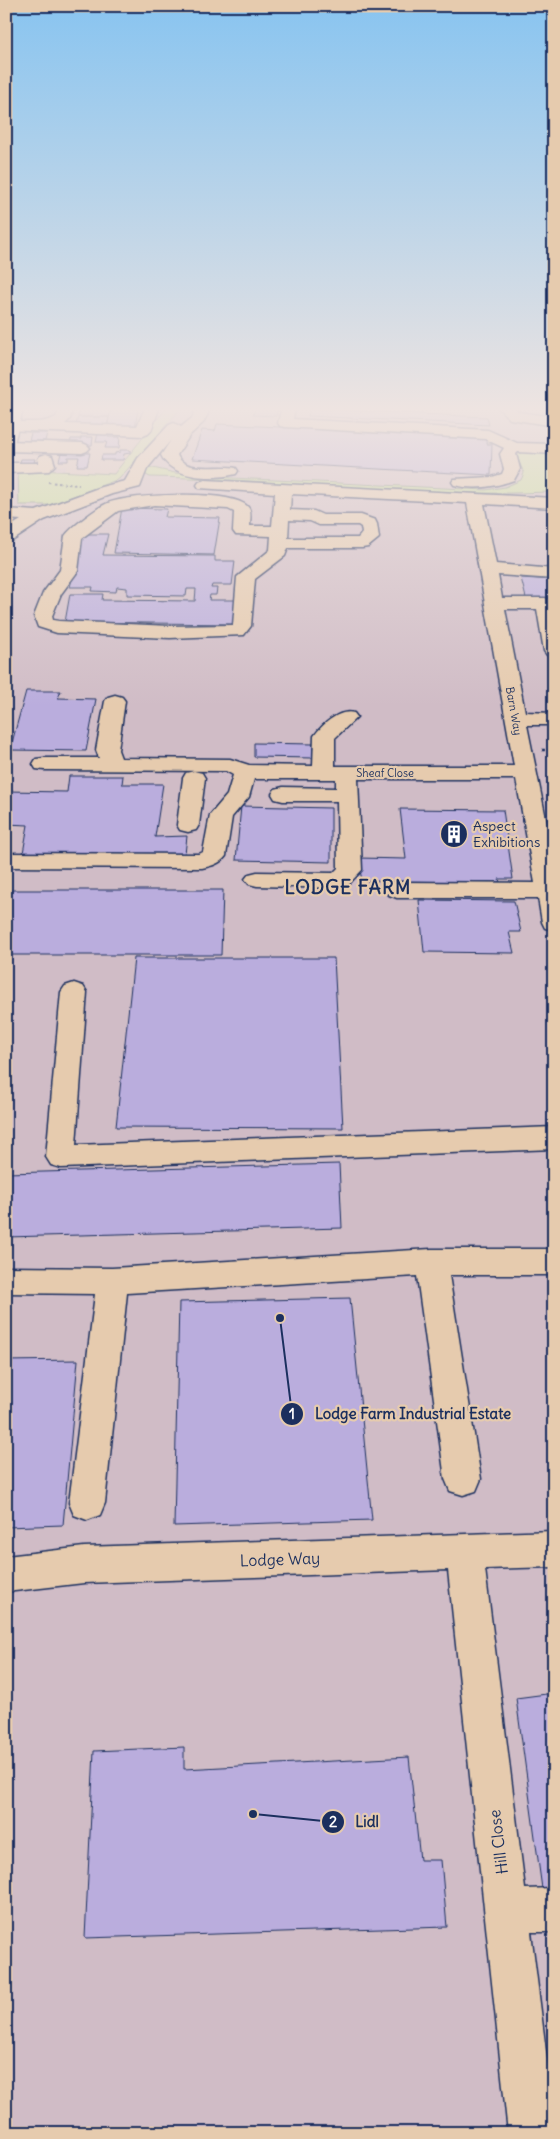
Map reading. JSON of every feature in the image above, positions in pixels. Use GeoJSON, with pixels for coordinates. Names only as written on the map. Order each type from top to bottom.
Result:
{"type":"FeatureCollection","features":[{"type":"Feature","properties":{"kind":"street"},"geometry":{"type":"LineString","coordinates":[[6,521],[38,516],[65,506]]}},
{"type":"Feature","properties":{"kind":"street"},"geometry":{"type":"LineString","coordinates":[[115,506],[74,536],[68,571],[52,594],[43,616],[45,623],[57,627],[237,631],[242,626],[246,577],[279,552],[282,506]]}},
{"type":"Feature","properties":{"kind":"street"},"geometry":{"type":"LineString","coordinates":[[235,506],[242,510],[240,537],[280,530],[314,516],[319,520],[361,520],[369,524],[371,533],[370,538],[362,542],[317,542],[280,530]]}},
{"type":"Feature","properties":{"kind":"street","name":"Barn Way"},"geometry":{"type":"LineString","coordinates":[[476,506],[525,773],[546,839],[548,891],[554,922]]}},
{"type":"Feature","properties":{"kind":"street"},"geometry":{"type":"LineString","coordinates":[[6,514],[38,516]]}},
{"type":"Feature","properties":{"kind":"street"},"geometry":{"type":"LineString","coordinates":[[6,537],[38,516]]}},
{"type":"Feature","properties":{"kind":"street"},"geometry":{"type":"LineString","coordinates":[[317,542],[320,539],[319,520]]}},
{"type":"Feature","properties":{"kind":"street"},"geometry":{"type":"LineString","coordinates":[[266,560],[293,560]]}},
{"type":"Feature","properties":{"kind":"street"},"geometry":{"type":"LineString","coordinates":[[488,570],[554,574]]}},
{"type":"Feature","properties":{"kind":"street"},"geometry":{"type":"LineString","coordinates":[[494,603],[545,604],[554,652]]}},
{"type":"Feature","properties":{"kind":"street"},"geometry":{"type":"LineString","coordinates":[[112,764],[107,750],[115,701]]}},
{"type":"Feature","properties":{"kind":"street"},"geometry":{"type":"LineString","coordinates":[[324,773],[325,736],[347,717]]}},
{"type":"Feature","properties":{"kind":"street"},"geometry":{"type":"LineString","coordinates":[[515,718],[554,719]]}},
{"type":"Feature","properties":{"kind":"street"},"geometry":{"type":"LineString","coordinates":[[6,860],[202,861],[214,856],[221,814],[238,797],[244,775],[230,765],[44,764]]}},
{"type":"Feature","properties":{"kind":"street","name":"Sheaf Close"},"geometry":{"type":"LineString","coordinates":[[134,777],[194,778],[324,773],[348,784],[525,773]]}},
{"type":"Feature","properties":{"kind":"street"},"geometry":{"type":"LineString","coordinates":[[188,825],[194,778]]}},
{"type":"Feature","properties":{"kind":"street"},"geometry":{"type":"LineString","coordinates":[[257,879],[339,882],[350,870],[348,784],[284,794]]}},
{"type":"Feature","properties":{"kind":"street"},"geometry":{"type":"LineString","coordinates":[[397,890],[548,891]]}},
{"type":"Feature","properties":{"kind":"street"},"geometry":{"type":"LineString","coordinates":[[74,992],[61,1157],[554,1138]]}},
{"type":"Feature","properties":{"kind":"street"},"geometry":{"type":"LineString","coordinates":[[431,1262],[463,1479]]}},
{"type":"Feature","properties":{"kind":"street"},"geometry":{"type":"LineString","coordinates":[[6,1280],[112,1280],[431,1262],[554,1262]]}},
{"type":"Feature","properties":{"kind":"street"},"geometry":{"type":"LineString","coordinates":[[87,1503],[112,1280]]}},
{"type":"Feature","properties":{"kind":"street","name":"Lodge Way"},"geometry":{"type":"LineString","coordinates":[[6,1574],[84,1565],[554,1549]]}},
{"type":"Feature","properties":{"kind":"street","name":"Hill Close"},"geometry":{"type":"LineString","coordinates":[[464,1552],[532,2133]]}},
{"type":"Feature","properties":{"kind":"street"},"geometry":{"type":"LineString","coordinates":[[506,1911],[554,1910]]}},
{"type":"Feature","properties":{"kind":"shaded area"},"geometry":{"type":"Polygon","coordinates":[[[6,506],[554,506],[554,2133],[6,2133],[6,506]]]}},
{"type":"Feature","properties":{"kind":"building"},"geometry":{"type":"Polygon","coordinates":[[[122,508],[167,509],[165,517],[220,518],[214,555],[114,553],[122,508]]]}},
{"type":"Feature","properties":{"kind":"building"},"geometry":{"type":"Polygon","coordinates":[[[84,534],[108,534],[103,555],[215,556],[215,561],[235,561],[232,585],[212,585],[211,588],[217,588],[216,595],[210,595],[209,600],[239,600],[236,624],[65,622],[70,594],[103,594],[102,600],[195,601],[196,589],[187,589],[186,596],[127,595],[127,588],[117,587],[116,592],[92,591],[93,587],[70,587],[84,534]]]}},
{"type":"Feature","properties":{"kind":"building"},"geometry":{"type":"Polygon","coordinates":[[[521,578],[554,580],[554,599],[526,598],[521,578]]]}},
{"type":"Feature","properties":{"kind":"building"},"geometry":{"type":"Polygon","coordinates":[[[26,691],[61,691],[58,698],[96,699],[86,751],[10,750],[26,691]]]}},
{"type":"Feature","properties":{"kind":"building"},"geometry":{"type":"Polygon","coordinates":[[[254,743],[313,744],[313,758],[254,757],[254,743]]]}},
{"type":"Feature","properties":{"kind":"building"},"geometry":{"type":"Polygon","coordinates":[[[69,776],[123,776],[122,784],[163,784],[155,837],[187,836],[185,854],[23,853],[28,825],[6,824],[6,791],[67,792],[69,776]]]}},
{"type":"Feature","properties":{"kind":"building"},"geometry":{"type":"Polygon","coordinates":[[[241,806],[331,808],[331,862],[236,860],[241,806]]]}},
{"type":"Feature","properties":{"kind":"building","name":"Aspect Exhibitions"},"geometry":{"type":"Polygon","coordinates":[[[400,809],[503,810],[513,879],[499,879],[500,882],[362,881],[358,858],[406,859],[400,809]]]}},
{"type":"Feature","properties":{"kind":"building"},"geometry":{"type":"Polygon","coordinates":[[[6,890],[223,890],[221,955],[6,955],[6,890]]]}},
{"type":"Feature","properties":{"kind":"building"},"geometry":{"type":"Polygon","coordinates":[[[419,900],[514,901],[521,932],[509,932],[514,953],[424,952],[419,900]]]}},
{"type":"Feature","properties":{"kind":"building"},"geometry":{"type":"Polygon","coordinates":[[[134,958],[334,958],[343,1128],[116,1127],[134,958]]]}},
{"type":"Feature","properties":{"kind":"building"},"geometry":{"type":"Polygon","coordinates":[[[339,1164],[342,1228],[6,1237],[6,1173],[339,1164]]]}},
{"type":"Feature","properties":{"kind":"building"},"geometry":{"type":"Polygon","coordinates":[[[350,1298],[372,1520],[174,1526],[179,1302],[350,1298]]]}},
{"type":"Feature","properties":{"kind":"building"},"geometry":{"type":"Polygon","coordinates":[[[78,1360],[63,1525],[6,1527],[6,1361],[78,1360]]]}},
{"type":"Feature","properties":{"kind":"building"},"geometry":{"type":"Polygon","coordinates":[[[554,1693],[554,1896],[543,1896],[516,1698],[554,1693]]]}},
{"type":"Feature","properties":{"kind":"building"},"geometry":{"type":"Polygon","coordinates":[[[184,1747],[184,1769],[409,1757],[420,1860],[441,1860],[447,1927],[85,1938],[94,1751],[184,1747]]]}},
{"type":"Feature","properties":{"kind":"place","name":"Aspect Exhibitions"},"geometry":{"type":"Point","coordinates":[454,834]}},
{"type":"Feature","properties":{"kind":"place","name":"Lodge Farm Industrial Estate"},"geometry":{"type":"Point","coordinates":[280,1318]}},
{"type":"Feature","properties":{"kind":"place","name":"Lidl"},"geometry":{"type":"Point","coordinates":[253,1814]}},
{"type":"Feature","properties":{"kind":"district","name":"LODGE FARM"},"geometry":{"type":"Point","coordinates":[348,887]}}]}
